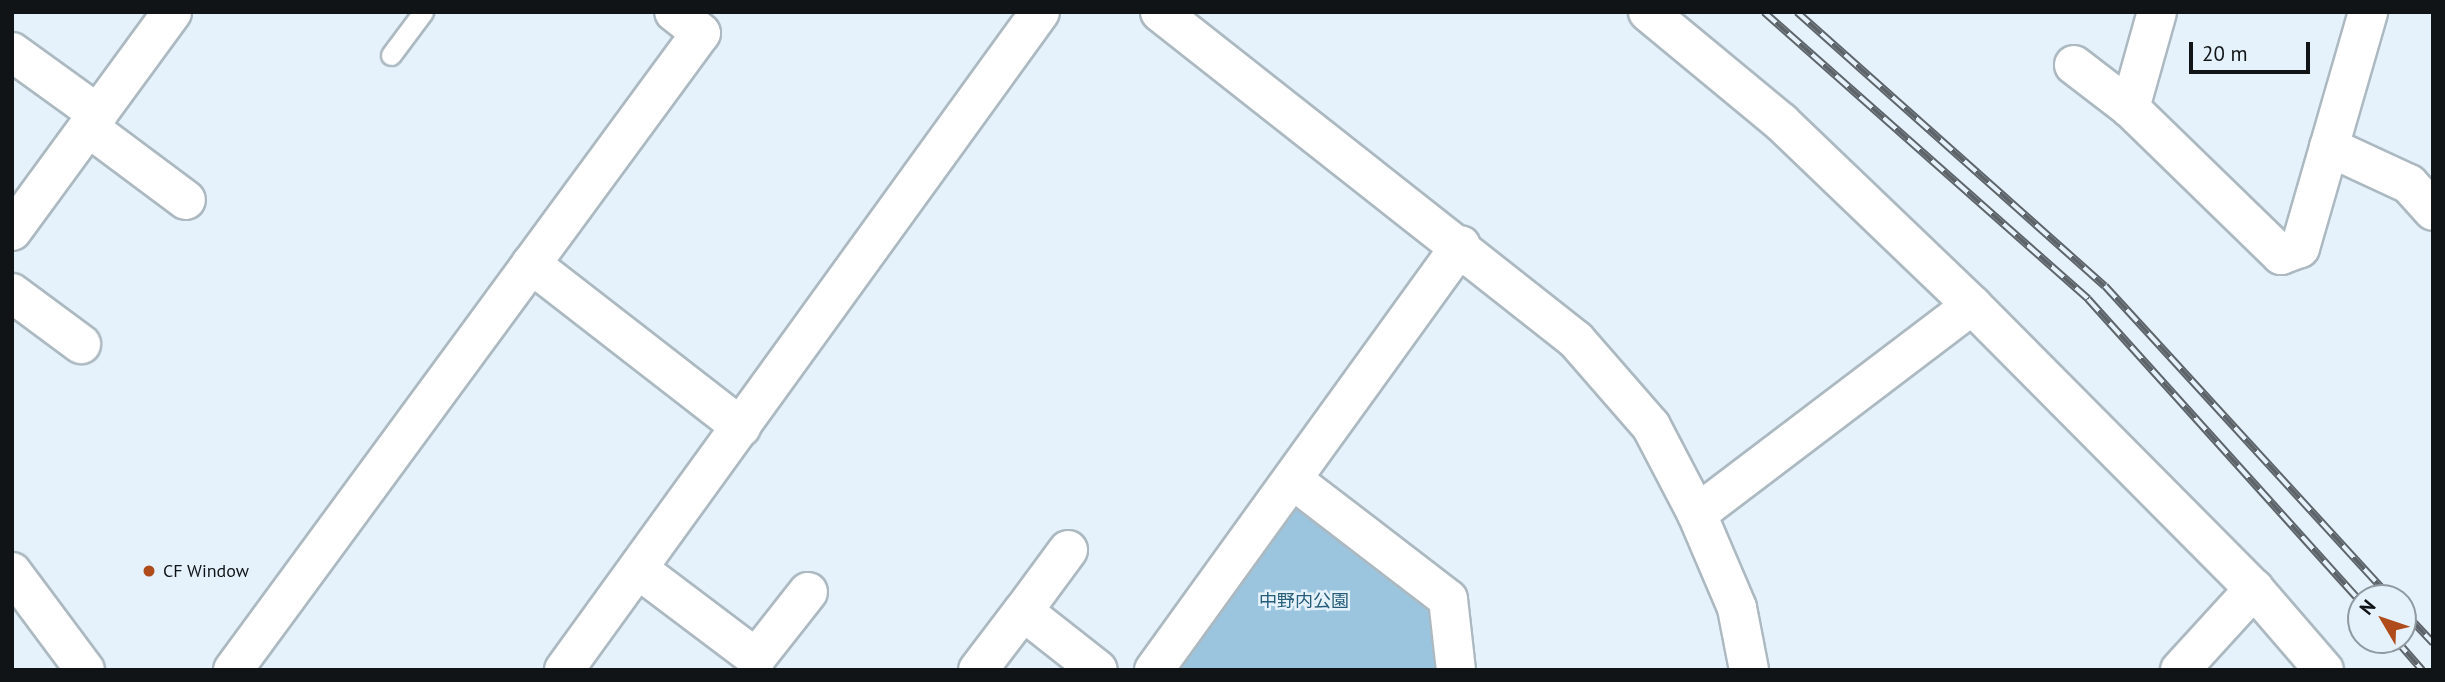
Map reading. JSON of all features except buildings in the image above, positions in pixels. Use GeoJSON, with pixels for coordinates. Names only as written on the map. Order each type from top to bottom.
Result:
{"type":"FeatureCollection","features":[{"type":"Feature","properties":{"kind":"street"},"geometry":{"type":"LineString","coordinates":[[233,670],[701,33],[674,12]]}},
{"type":"Feature","properties":{"kind":"street"},"geometry":{"type":"LineString","coordinates":[[564,670],[1040,12]]}},
{"type":"Feature","properties":{"kind":"street"},"geometry":{"type":"LineString","coordinates":[[1160,12],[1461,246],[1576,340],[1651,426],[1697,514],[1737,608],[1749,670]]}},
{"type":"Feature","properties":{"kind":"street"},"geometry":{"type":"LineString","coordinates":[[1648,12],[1781,122],[1972,305],[2253,589],[2324,670]]}},
{"type":"Feature","properties":{"kind":"street"},"geometry":{"type":"LineString","coordinates":[[2130,108],[2157,12]]}},
{"type":"Feature","properties":{"kind":"street"},"geometry":{"type":"LineString","coordinates":[[2074,65],[2130,108],[2281,255],[2300,248],[2368,12]]}},
{"type":"Feature","properties":{"kind":"street"},"geometry":{"type":"LineString","coordinates":[[12,231],[93,121],[162,16]]}},
{"type":"Feature","properties":{"kind":"street"},"geometry":{"type":"LineString","coordinates":[[12,52],[187,200]]}},
{"type":"Feature","properties":{"kind":"street"},"geometry":{"type":"LineString","coordinates":[[2329,147],[2409,184],[2433,211]]}},
{"type":"Feature","properties":{"kind":"street"},"geometry":{"type":"LineString","coordinates":[[1154,670],[1461,246]]}},
{"type":"Feature","properties":{"kind":"street"},"geometry":{"type":"LineString","coordinates":[[531,264],[741,427]]}},
{"type":"Feature","properties":{"kind":"street"},"geometry":{"type":"LineString","coordinates":[[12,293],[81,344]]}},
{"type":"Feature","properties":{"kind":"street"},"geometry":{"type":"LineString","coordinates":[[1697,514],[1972,305]]}},
{"type":"Feature","properties":{"kind":"street"},"geometry":{"type":"LineString","coordinates":[[1293,480],[1448,599],[1456,670]]}},
{"type":"Feature","properties":{"kind":"street"},"geometry":{"type":"LineString","coordinates":[[978,670],[1069,550]]}},
{"type":"Feature","properties":{"kind":"street"},"geometry":{"type":"LineString","coordinates":[[638,569],[756,658],[808,592]]}},
{"type":"Feature","properties":{"kind":"street"},"geometry":{"type":"LineString","coordinates":[[12,572],[85,670]]}},
{"type":"Feature","properties":{"kind":"street"},"geometry":{"type":"LineString","coordinates":[[2180,670],[2253,589]]}},
{"type":"Feature","properties":{"kind":"street"},"geometry":{"type":"LineString","coordinates":[[1023,611],[1098,670]]}},
{"type":"Feature","properties":{"kind":"lane"},"geometry":{"type":"LineString","coordinates":[[391,55],[423,12]]}},
{"type":"Feature","properties":{"kind":"green space","name":"中野内公園"},"geometry":{"type":"Polygon","coordinates":[[[1295,505],[1430,611],[1437,670],[1168,670],[1295,505]]]}},
{"type":"Feature","properties":{"kind":"railway"},"geometry":{"type":"LineString","coordinates":[[1764,12],[2088,299],[2347,586]]}},
{"type":"Feature","properties":{"kind":"railway"},"geometry":{"type":"LineString","coordinates":[[1797,12],[2105,286],[2378,584]]}},
{"type":"Feature","properties":{"kind":"railway"},"geometry":{"type":"LineString","coordinates":[[2417,626],[2433,643]]}},
{"type":"Feature","properties":{"kind":"railway"},"geometry":{"type":"LineString","coordinates":[[2408,654],[2422,670]]}},
{"type":"Feature","properties":{"kind":"place","name":"CF Window"},"geometry":{"type":"Point","coordinates":[149,571]}}]}
